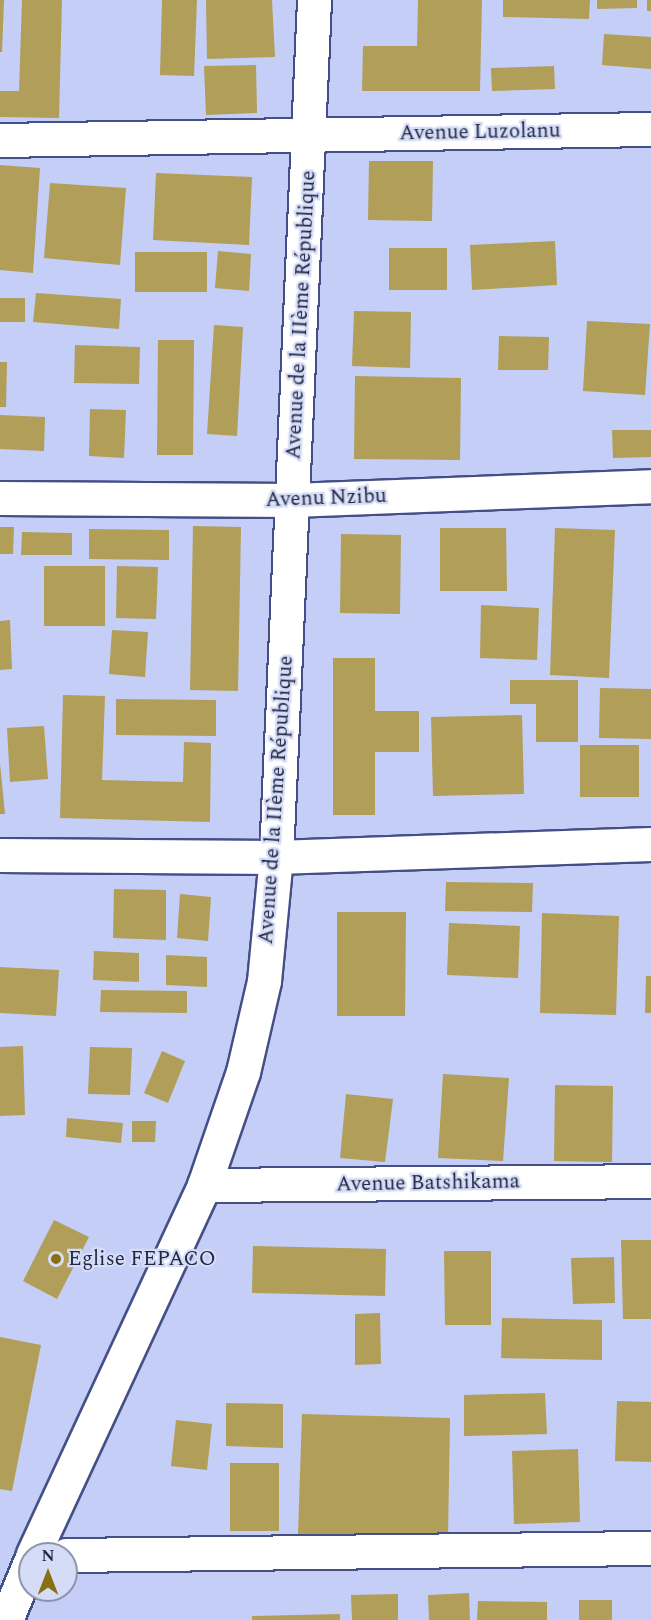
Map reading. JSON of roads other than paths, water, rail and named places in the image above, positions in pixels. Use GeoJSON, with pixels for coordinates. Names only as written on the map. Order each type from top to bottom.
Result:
{"type":"FeatureCollection","features":[{"type":"Feature","properties":{"kind":"street","name":"Avenue de la IIème République"},"geometry":{"type":"LineString","coordinates":[[39,1542],[204,1185],[243,1072],[264,981],[276,857],[314,0]]}},
{"type":"Feature","properties":{"kind":"street","name":"Avenue Luzolanu"},"geometry":{"type":"LineString","coordinates":[[0,140],[651,129]]}},
{"type":"Feature","properties":{"kind":"street","name":"Avenu Nzibu"},"geometry":{"type":"LineString","coordinates":[[0,498],[292,500],[651,486]]}},
{"type":"Feature","properties":{"kind":"street"},"geometry":{"type":"LineString","coordinates":[[0,855],[276,857],[651,844]]}},
{"type":"Feature","properties":{"kind":"street","name":"Avenue Batshikama"},"geometry":{"type":"LineString","coordinates":[[204,1185],[651,1181]]}},
{"type":"Feature","properties":{"kind":"street"},"geometry":{"type":"LineString","coordinates":[[78,1555],[651,1548]]}},
{"type":"Feature","properties":{"kind":"street"},"geometry":{"type":"LineString","coordinates":[[6,1620],[18,1591]]}},
{"type":"Feature","properties":{"kind":"place","name":"Eglise FEPACO"},"geometry":{"type":"Point","coordinates":[56,1259]}}]}
